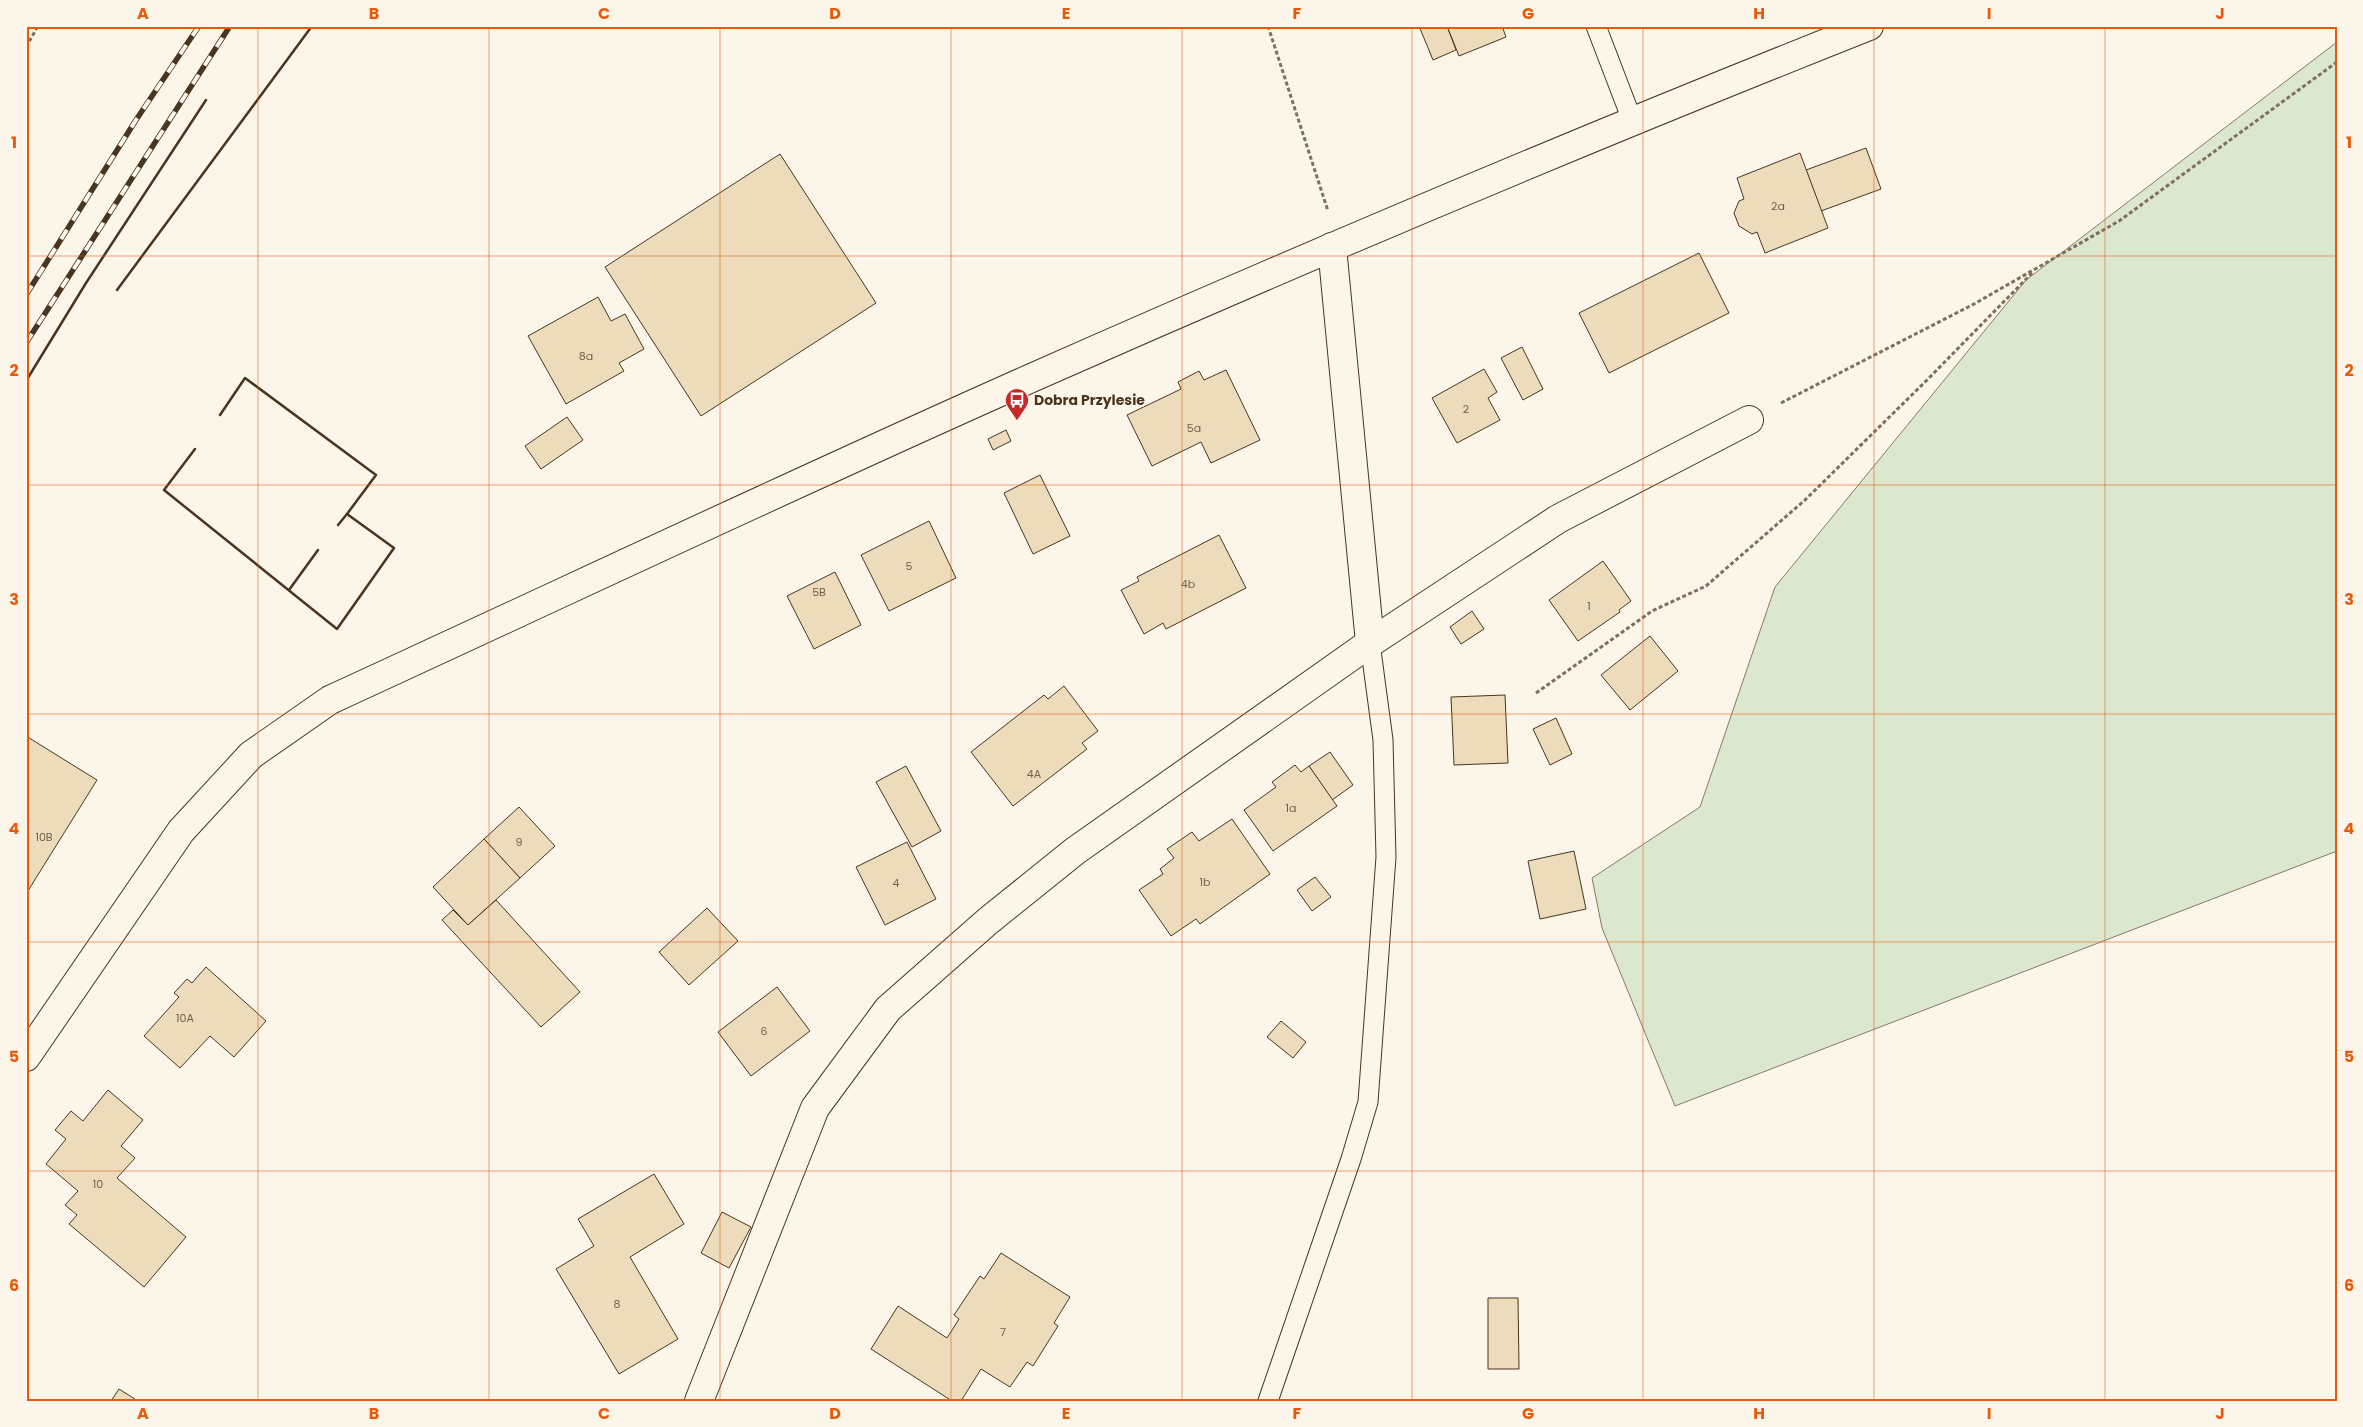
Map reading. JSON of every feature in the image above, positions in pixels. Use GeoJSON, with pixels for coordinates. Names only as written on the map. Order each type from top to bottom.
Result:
{"type":"FeatureCollection","features":[{"type":"Feature","properties":{"kind":"street"},"geometry":{"type":"LineString","coordinates":[[26,1057],[181,831],[251,755],[330,700],[1033,377],[1332,247],[1632,120],[1869,26]]}},
{"type":"Feature","properties":{"kind":"street"},"geometry":{"type":"LineString","coordinates":[[1332,247],[1370,643]]}},
{"type":"Feature","properties":{"kind":"street"},"geometry":{"type":"LineString","coordinates":[[699,1401],[815,1108],[888,1009],[988,921],[1075,851],[1370,643],[1558,519],[1749,420]]}},
{"type":"Feature","properties":{"kind":"lane"},"geometry":{"type":"LineString","coordinates":[[1596,26],[1632,120]]}},
{"type":"Feature","properties":{"kind":"lane"},"geometry":{"type":"LineString","coordinates":[[1268,1401],[1351,1159],[1368,1102],[1386,857],[1383,740],[1370,643]]}},
{"type":"Feature","properties":{"kind":"path"},"geometry":{"type":"LineString","coordinates":[[26,47],[38,26]]}},
{"type":"Feature","properties":{"kind":"path"},"geometry":{"type":"LineString","coordinates":[[1268,26],[1327,210],[1332,247]]}},
{"type":"Feature","properties":{"kind":"path"},"geometry":{"type":"LineString","coordinates":[[1749,420],[1974,304],[2119,221],[2337,62]]}},
{"type":"Feature","properties":{"kind":"path"},"geometry":{"type":"LineString","coordinates":[[1536,693],[1652,612],[1706,586],[1804,500],[1926,381],[2035,270]]}},
{"type":"Feature","properties":{"kind":"green space"},"geometry":{"type":"Polygon","coordinates":[[[2337,42],[2337,851],[1675,1106],[1602,928],[1592,878],[1700,807],[1775,587],[2026,280],[2337,42]]]}},
{"type":"Feature","properties":{"kind":"building"},"geometry":{"type":"Polygon","coordinates":[[[1419,26],[1447,26],[1456,50],[1433,60],[1419,26]]]}},
{"type":"Feature","properties":{"kind":"building"},"geometry":{"type":"Polygon","coordinates":[[[1447,26],[1502,26],[1506,37],[1459,56],[1447,26]]]}},
{"type":"Feature","properties":{"kind":"building"},"geometry":{"type":"Polygon","coordinates":[[[1866,148],[1881,189],[1821,211],[1806,170],[1866,148]]]}},
{"type":"Feature","properties":{"kind":"building"},"geometry":{"type":"Polygon","coordinates":[[[1800,153],[1828,228],[1765,253],[1757,232],[1752,234],[1739,226],[1734,213],[1739,201],[1744,199],[1737,178],[1800,153]]]}},
{"type":"Feature","properties":{"kind":"building"},"geometry":{"type":"Polygon","coordinates":[[[780,154],[876,303],[701,416],[605,267],[780,154]]]}},
{"type":"Feature","properties":{"kind":"building"},"geometry":{"type":"Polygon","coordinates":[[[1699,253],[1729,313],[1609,373],[1579,313],[1699,253]]]}},
{"type":"Feature","properties":{"kind":"building"},"geometry":{"type":"Polygon","coordinates":[[[598,297],[611,321],[625,314],[644,349],[619,363],[624,371],[566,404],[528,336],[598,297]]]}},
{"type":"Feature","properties":{"kind":"building"},"geometry":{"type":"Polygon","coordinates":[[[1522,347],[1543,389],[1523,400],[1501,358],[1522,347]]]}},
{"type":"Feature","properties":{"kind":"building"},"geometry":{"type":"Polygon","coordinates":[[[1484,369],[1497,392],[1488,398],[1500,420],[1457,443],[1432,398],[1484,369]]]}},
{"type":"Feature","properties":{"kind":"building"},"geometry":{"type":"Polygon","coordinates":[[[1226,370],[1260,440],[1211,463],[1201,442],[1152,466],[1127,415],[1181,389],[1178,382],[1199,371],[1204,380],[1226,370]]]}},
{"type":"Feature","properties":{"kind":"building"},"geometry":{"type":"Polygon","coordinates":[[[567,417],[583,440],[541,469],[525,446],[567,417]]]}},
{"type":"Feature","properties":{"kind":"building"},"geometry":{"type":"Polygon","coordinates":[[[1006,430],[1011,441],[993,450],[988,439],[1006,430]]]}},
{"type":"Feature","properties":{"kind":"building"},"geometry":{"type":"Polygon","coordinates":[[[1040,475],[1070,536],[1033,554],[1004,493],[1040,475]]]}},
{"type":"Feature","properties":{"kind":"building"},"geometry":{"type":"Polygon","coordinates":[[[929,521],[956,578],[889,611],[861,555],[929,521]]]}},
{"type":"Feature","properties":{"kind":"building"},"geometry":{"type":"Polygon","coordinates":[[[1219,535],[1246,588],[1166,629],[1163,623],[1144,634],[1121,590],[1139,581],[1137,577],[1219,535]]]}},
{"type":"Feature","properties":{"kind":"building"},"geometry":{"type":"Polygon","coordinates":[[[1603,561],[1631,601],[1619,610],[1620,612],[1578,641],[1549,600],[1603,561]]]}},
{"type":"Feature","properties":{"kind":"building"},"geometry":{"type":"Polygon","coordinates":[[[835,572],[861,625],[814,649],[787,596],[835,572]]]}},
{"type":"Feature","properties":{"kind":"building"},"geometry":{"type":"Polygon","coordinates":[[[1472,611],[1484,629],[1461,644],[1450,627],[1472,611]]]}},
{"type":"Feature","properties":{"kind":"building"},"geometry":{"type":"Polygon","coordinates":[[[1650,636],[1678,671],[1630,710],[1601,675],[1650,636]]]}},
{"type":"Feature","properties":{"kind":"building"},"geometry":{"type":"Polygon","coordinates":[[[1064,686],[1098,731],[1082,743],[1087,749],[1013,806],[971,752],[1044,695],[1048,699],[1064,686]]]}},
{"type":"Feature","properties":{"kind":"building"},"geometry":{"type":"Polygon","coordinates":[[[1505,695],[1508,763],[1454,765],[1451,697],[1505,695]]]}},
{"type":"Feature","properties":{"kind":"building"},"geometry":{"type":"Polygon","coordinates":[[[1556,718],[1572,754],[1550,765],[1533,729],[1556,718]]]}},
{"type":"Feature","properties":{"kind":"building"},"geometry":{"type":"Polygon","coordinates":[[[26,736],[97,780],[26,894],[26,736]]]}},
{"type":"Feature","properties":{"kind":"building"},"geometry":{"type":"Polygon","coordinates":[[[1330,752],[1353,785],[1332,800],[1309,766],[1330,752]]]}},
{"type":"Feature","properties":{"kind":"building"},"geometry":{"type":"Polygon","coordinates":[[[1295,765],[1301,772],[1309,766],[1337,806],[1273,851],[1244,810],[1276,787],[1272,782],[1295,765]]]}},
{"type":"Feature","properties":{"kind":"building"},"geometry":{"type":"Polygon","coordinates":[[[906,766],[941,831],[912,847],[876,782],[906,766]]]}},
{"type":"Feature","properties":{"kind":"building"},"geometry":{"type":"Polygon","coordinates":[[[519,807],[555,846],[520,878],[484,839],[519,807]]]}},
{"type":"Feature","properties":{"kind":"building"},"geometry":{"type":"Polygon","coordinates":[[[1232,819],[1270,874],[1200,924],[1196,919],[1171,936],[1139,890],[1163,874],[1160,869],[1174,858],[1167,849],[1192,832],[1199,841],[1232,819]]]}},
{"type":"Feature","properties":{"kind":"building"},"geometry":{"type":"Polygon","coordinates":[[[484,839],[520,878],[468,925],[433,887],[484,839]]]}},
{"type":"Feature","properties":{"kind":"building"},"geometry":{"type":"Polygon","coordinates":[[[907,842],[936,899],[885,925],[856,867],[907,842]]]}},
{"type":"Feature","properties":{"kind":"building"},"geometry":{"type":"Polygon","coordinates":[[[1574,851],[1586,909],[1540,919],[1528,861],[1574,851]]]}},
{"type":"Feature","properties":{"kind":"building"},"geometry":{"type":"Polygon","coordinates":[[[1315,877],[1331,897],[1312,911],[1297,890],[1315,877]]]}},
{"type":"Feature","properties":{"kind":"building"},"geometry":{"type":"Polygon","coordinates":[[[496,900],[580,992],[541,1027],[442,920],[453,910],[468,925],[496,900]]]}},
{"type":"Feature","properties":{"kind":"building"},"geometry":{"type":"Polygon","coordinates":[[[707,908],[738,941],[689,985],[659,952],[707,908]]]}},
{"type":"Feature","properties":{"kind":"building"},"geometry":{"type":"Polygon","coordinates":[[[206,967],[266,1021],[234,1057],[210,1036],[180,1068],[144,1036],[179,997],[174,993],[187,979],[192,983],[206,967]]]}},
{"type":"Feature","properties":{"kind":"building"},"geometry":{"type":"Polygon","coordinates":[[[777,987],[810,1031],[751,1076],[718,1032],[777,987]]]}},
{"type":"Feature","properties":{"kind":"building"},"geometry":{"type":"Polygon","coordinates":[[[1281,1021],[1306,1042],[1293,1058],[1267,1037],[1281,1021]]]}},
{"type":"Feature","properties":{"kind":"building"},"geometry":{"type":"Polygon","coordinates":[[[108,1090],[143,1120],[121,1146],[135,1158],[117,1178],[186,1237],[144,1287],[69,1224],[77,1215],[65,1205],[78,1191],[46,1164],[66,1139],[55,1130],[71,1111],[83,1121],[108,1090]]]}},
{"type":"Feature","properties":{"kind":"building"},"geometry":{"type":"Polygon","coordinates":[[[654,1174],[684,1224],[630,1257],[678,1339],[619,1374],[556,1269],[594,1246],[578,1219],[654,1174]]]}},
{"type":"Feature","properties":{"kind":"building"},"geometry":{"type":"Polygon","coordinates":[[[722,1212],[751,1227],[729,1268],[701,1253],[722,1212]]]}},
{"type":"Feature","properties":{"kind":"building"},"geometry":{"type":"Polygon","coordinates":[[[1001,1253],[1070,1297],[1054,1323],[1058,1326],[1033,1366],[1027,1362],[1010,1387],[981,1369],[961,1401],[952,1401],[871,1349],[898,1306],[947,1338],[959,1319],[954,1315],[980,1276],[984,1279],[1001,1253]]]}},
{"type":"Feature","properties":{"kind":"building"},"geometry":{"type":"Polygon","coordinates":[[[1488,1298],[1518,1298],[1519,1369],[1488,1369],[1488,1298]]]}},
{"type":"Feature","properties":{"kind":"building"},"geometry":{"type":"Polygon","coordinates":[[[119,1389],[138,1401],[111,1401],[119,1389]]]}},
{"type":"Feature","properties":{"kind":"railway"},"geometry":{"type":"LineString","coordinates":[[26,295],[136,120],[199,26]]}},
{"type":"Feature","properties":{"kind":"railway"},"geometry":{"type":"LineString","coordinates":[[26,343],[230,26]]}},
{"type":"Feature","properties":{"kind":"wall"},"geometry":{"type":"LineString","coordinates":[[117,290],[312,26]]}},
{"type":"Feature","properties":{"kind":"wall"},"geometry":{"type":"LineString","coordinates":[[26,381],[86,283],[206,100]]}},
{"type":"Feature","properties":{"kind":"wall"},"geometry":{"type":"LineString","coordinates":[[195,449],[164,490],[337,629],[394,548],[347,514],[376,475],[245,378],[220,415]]}},
{"type":"Feature","properties":{"kind":"wall"},"geometry":{"type":"LineString","coordinates":[[338,525],[347,514]]}},
{"type":"Feature","properties":{"kind":"wall"},"geometry":{"type":"LineString","coordinates":[[289,590],[318,550]]}},
{"type":"Feature","properties":{"kind":"place","name":"Dobra Przylesie"},"geometry":{"type":"Point","coordinates":[1017,421]}}]}
